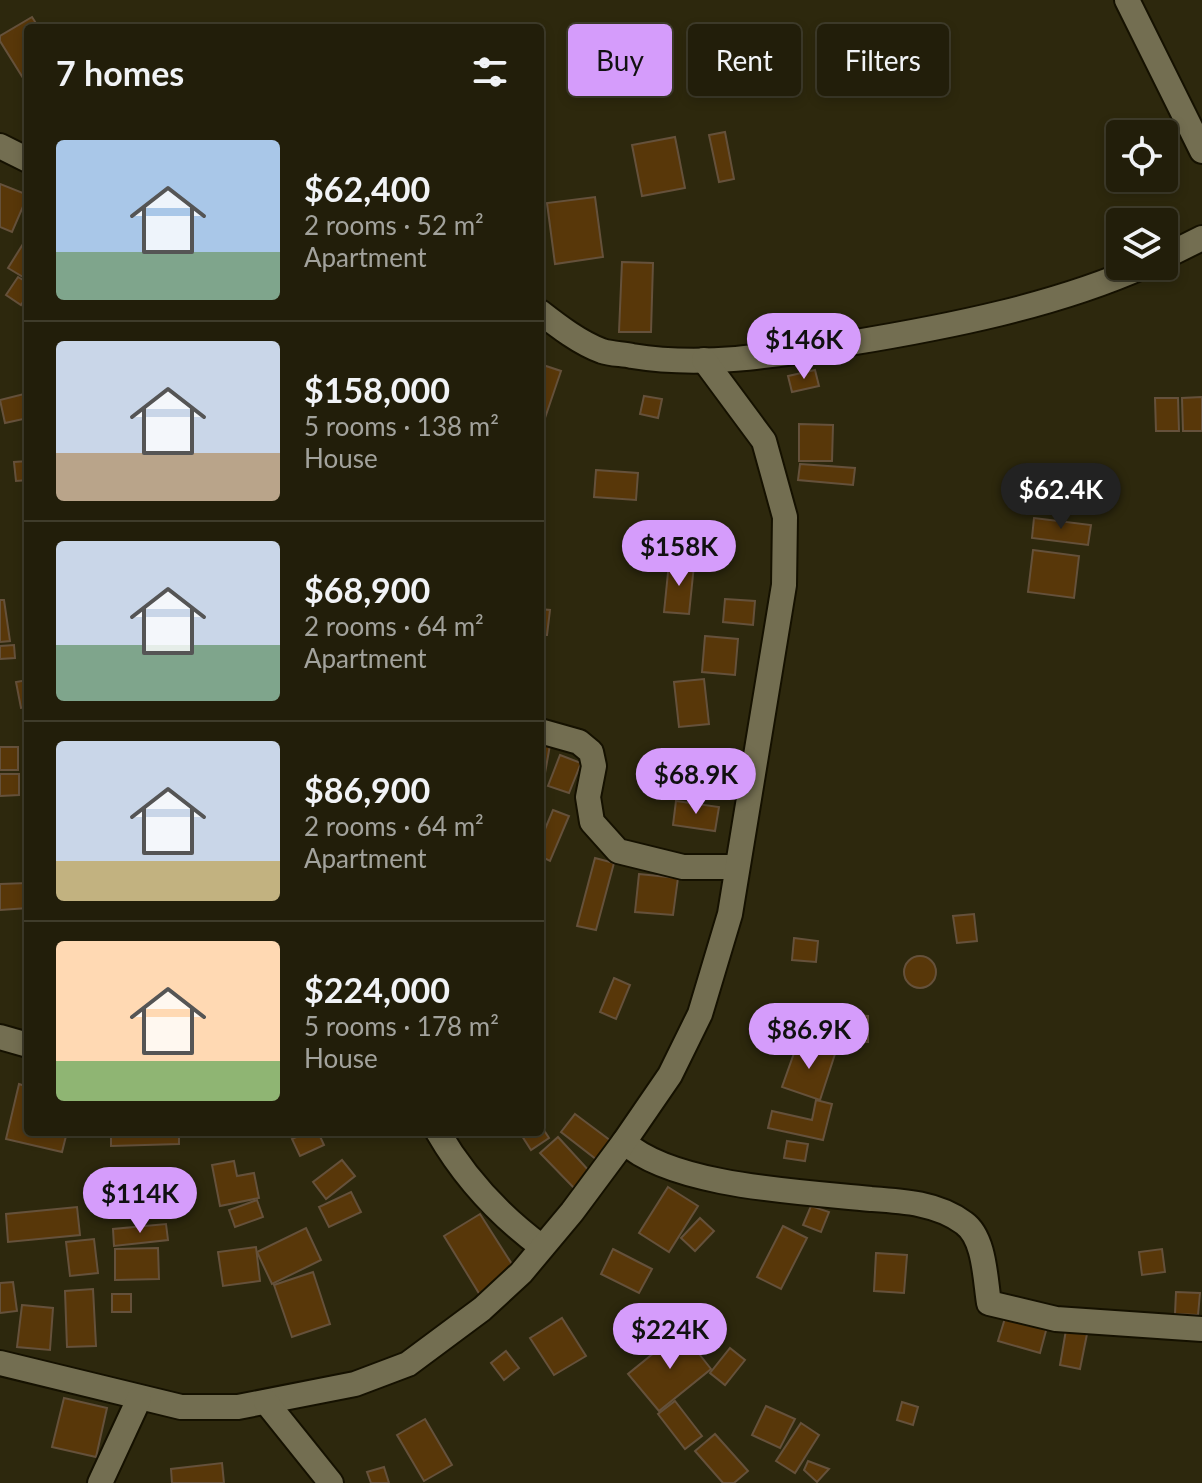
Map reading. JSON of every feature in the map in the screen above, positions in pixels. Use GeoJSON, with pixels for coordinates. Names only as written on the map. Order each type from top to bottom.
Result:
{"type":"FeatureCollection","features":[{"type":"Feature","properties":{"kind":"street"},"geometry":{"type":"LineString","coordinates":[[1127,0],[1202,151]]}},
{"type":"Feature","properties":{"kind":"street"},"geometry":{"type":"LineString","coordinates":[[0,146],[24,158]]}},
{"type":"Feature","properties":{"kind":"street"},"geometry":{"type":"LineString","coordinates":[[1178,250],[1202,238]]}},
{"type":"Feature","properties":{"kind":"street"},"geometry":{"type":"LineString","coordinates":[[544,315],[602,351],[667,361],[755,359],[928,331],[1107,280]]}},
{"type":"Feature","properties":{"kind":"street"},"geometry":{"type":"LineString","coordinates":[[0,1363],[181,1407],[238,1407],[355,1384],[408,1364],[482,1309],[521,1273],[624,1142],[670,1075],[700,1014],[730,914],[784,585],[785,517],[764,441],[704,360]]}},
{"type":"Feature","properties":{"kind":"street"},"geometry":{"type":"LineString","coordinates":[[544,732],[579,742],[591,752],[594,766],[588,797],[592,822],[618,851],[683,867],[737,867]]}},
{"type":"Feature","properties":{"kind":"street"},"geometry":{"type":"LineString","coordinates":[[0,1037],[24,1044]]}},
{"type":"Feature","properties":{"kind":"street"},"geometry":{"type":"LineString","coordinates":[[440,1136],[457,1164],[514,1226],[542,1247]]}},
{"type":"Feature","properties":{"kind":"street"},"geometry":{"type":"LineString","coordinates":[[624,1142],[634,1151],[677,1170],[749,1187],[922,1203],[965,1223],[979,1245],[989,1303],[1056,1319],[1202,1329]]}},
{"type":"Feature","properties":{"kind":"street"},"geometry":{"type":"LineString","coordinates":[[100,1483],[139,1399]]}},
{"type":"Feature","properties":{"kind":"street"},"geometry":{"type":"LineString","coordinates":[[266,1402],[331,1483]]}},
{"type":"Feature","properties":{"kind":"building"},"geometry":{"type":"Polygon","coordinates":[[[32,17],[36,24],[24,24],[24,80],[0,41],[0,36],[32,17]]]}},
{"type":"Feature","properties":{"kind":"building"},"geometry":{"type":"Polygon","coordinates":[[[725,132],[734,179],[719,182],[709,135],[725,132]]]}},
{"type":"Feature","properties":{"kind":"building"},"geometry":{"type":"Polygon","coordinates":[[[675,137],[685,188],[642,196],[632,145],[675,137]]]}},
{"type":"Feature","properties":{"kind":"building"},"geometry":{"type":"Polygon","coordinates":[[[0,184],[24,193],[24,204],[12,232],[0,227],[0,184]]]}},
{"type":"Feature","properties":{"kind":"building"},"geometry":{"type":"Polygon","coordinates":[[[595,197],[603,257],[555,264],[547,203],[595,197]]]}},
{"type":"Feature","properties":{"kind":"building"},"geometry":{"type":"Polygon","coordinates":[[[24,242],[24,278],[8,268],[24,242]]]}},
{"type":"Feature","properties":{"kind":"building"},"geometry":{"type":"Polygon","coordinates":[[[622,262],[653,263],[651,332],[619,332],[622,262]]]}},
{"type":"Feature","properties":{"kind":"building"},"geometry":{"type":"Polygon","coordinates":[[[18,277],[24,281],[24,300],[21,305],[6,295],[18,277]]]}},
{"type":"Feature","properties":{"kind":"building"},"geometry":{"type":"Polygon","coordinates":[[[544,365],[561,371],[544,418],[544,365]]]}},
{"type":"Feature","properties":{"kind":"building"},"geometry":{"type":"Polygon","coordinates":[[[815,370],[819,386],[792,392],[788,376],[815,370]]]}},
{"type":"Feature","properties":{"kind":"building"},"geometry":{"type":"Polygon","coordinates":[[[24,394],[24,419],[5,423],[0,400],[24,394]]]}},
{"type":"Feature","properties":{"kind":"building"},"geometry":{"type":"Polygon","coordinates":[[[644,396],[662,399],[658,418],[640,414],[644,396]]]}},
{"type":"Feature","properties":{"kind":"building"},"geometry":{"type":"Polygon","coordinates":[[[1202,397],[1202,431],[1183,431],[1182,398],[1202,397]]]}},
{"type":"Feature","properties":{"kind":"building"},"geometry":{"type":"Polygon","coordinates":[[[1155,398],[1178,398],[1179,431],[1156,431],[1155,398]]]}},
{"type":"Feature","properties":{"kind":"building"},"geometry":{"type":"Polygon","coordinates":[[[799,424],[833,425],[832,461],[799,461],[799,424]]]}},
{"type":"Feature","properties":{"kind":"building"},"geometry":{"type":"Polygon","coordinates":[[[24,461],[24,480],[16,481],[14,462],[24,461]]]}},
{"type":"Feature","properties":{"kind":"building"},"geometry":{"type":"Polygon","coordinates":[[[800,464],[855,468],[853,485],[798,480],[800,464]]]}},
{"type":"Feature","properties":{"kind":"building"},"geometry":{"type":"Polygon","coordinates":[[[596,470],[638,473],[636,500],[594,497],[596,470]]]}},
{"type":"Feature","properties":{"kind":"building"},"geometry":{"type":"Polygon","coordinates":[[[1034,518],[1091,525],[1088,545],[1032,538],[1034,518]]]}},
{"type":"Feature","properties":{"kind":"building"},"geometry":{"type":"Polygon","coordinates":[[[1033,550],[1079,556],[1074,598],[1028,592],[1033,550]]]}},
{"type":"Feature","properties":{"kind":"building"},"geometry":{"type":"Polygon","coordinates":[[[669,563],[694,565],[689,614],[664,612],[669,563]]]}},
{"type":"Feature","properties":{"kind":"building"},"geometry":{"type":"Polygon","coordinates":[[[725,599],[755,601],[753,625],[723,622],[725,599]]]}},
{"type":"Feature","properties":{"kind":"building"},"geometry":{"type":"Polygon","coordinates":[[[0,600],[4,600],[10,641],[0,642],[0,600]]]}},
{"type":"Feature","properties":{"kind":"building"},"geometry":{"type":"Polygon","coordinates":[[[544,609],[550,610],[547,635],[544,635],[544,609]]]}},
{"type":"Feature","properties":{"kind":"building"},"geometry":{"type":"Polygon","coordinates":[[[705,636],[738,639],[735,675],[702,672],[705,636]]]}},
{"type":"Feature","properties":{"kind":"building"},"geometry":{"type":"Polygon","coordinates":[[[14,645],[15,658],[0,659],[0,646],[14,645]]]}},
{"type":"Feature","properties":{"kind":"building"},"geometry":{"type":"Polygon","coordinates":[[[704,679],[709,724],[679,727],[674,682],[704,679]]]}},
{"type":"Feature","properties":{"kind":"building"},"geometry":{"type":"Polygon","coordinates":[[[24,681],[24,708],[21,708],[16,682],[24,681]]]}},
{"type":"Feature","properties":{"kind":"building"},"geometry":{"type":"Polygon","coordinates":[[[544,744],[550,745],[544,779],[544,744]]]}},
{"type":"Feature","properties":{"kind":"building"},"geometry":{"type":"Polygon","coordinates":[[[0,747],[18,747],[18,770],[0,770],[0,747]]]}},
{"type":"Feature","properties":{"kind":"building"},"geometry":{"type":"Polygon","coordinates":[[[560,755],[581,763],[569,793],[548,786],[560,755]]]}},
{"type":"Feature","properties":{"kind":"building"},"geometry":{"type":"Polygon","coordinates":[[[0,774],[19,774],[19,795],[0,796],[0,774]]]}},
{"type":"Feature","properties":{"kind":"building"},"geometry":{"type":"Polygon","coordinates":[[[676,801],[719,807],[715,831],[673,825],[676,801]]]}},
{"type":"Feature","properties":{"kind":"building"},"geometry":{"type":"Polygon","coordinates":[[[553,810],[569,816],[550,861],[544,858],[544,831],[553,810]]]}},
{"type":"Feature","properties":{"kind":"building"},"geometry":{"type":"Polygon","coordinates":[[[595,858],[614,863],[596,930],[577,926],[595,858]]]}},
{"type":"Feature","properties":{"kind":"building"},"geometry":{"type":"Polygon","coordinates":[[[639,874],[678,878],[673,915],[635,912],[639,874]]]}},
{"type":"Feature","properties":{"kind":"building"},"geometry":{"type":"Polygon","coordinates":[[[24,883],[24,908],[0,910],[0,884],[24,883]]]}},
{"type":"Feature","properties":{"kind":"building"},"geometry":{"type":"Polygon","coordinates":[[[974,914],[977,941],[957,943],[953,916],[974,914]]]}},
{"type":"Feature","properties":{"kind":"building"},"geometry":{"type":"Polygon","coordinates":[[[794,938],[818,941],[816,962],[792,960],[794,938]]]}},
{"type":"Feature","properties":{"kind":"building"},"geometry":{"type":"Polygon","coordinates":[[[920,956],[931,961],[936,972],[931,983],[920,988],[909,983],[904,972],[909,961],[920,956]]]}},
{"type":"Feature","properties":{"kind":"building"},"geometry":{"type":"Polygon","coordinates":[[[614,978],[630,985],[616,1019],[600,1012],[614,978]]]}},
{"type":"Feature","properties":{"kind":"building"},"geometry":{"type":"Polygon","coordinates":[[[849,1015],[868,1016],[868,1042],[849,1042],[849,1015]]]}},
{"type":"Feature","properties":{"kind":"building"},"geometry":{"type":"Polygon","coordinates":[[[798,1042],[835,1054],[820,1100],[782,1087],[798,1042]]]}},
{"type":"Feature","properties":{"kind":"building"},"geometry":{"type":"Polygon","coordinates":[[[19,1084],[24,1086],[24,1136],[66,1136],[62,1152],[6,1139],[19,1084]]]}},
{"type":"Feature","properties":{"kind":"building"},"geometry":{"type":"Polygon","coordinates":[[[816,1100],[832,1104],[823,1140],[768,1128],[772,1111],[812,1120],[816,1100]]]}},
{"type":"Feature","properties":{"kind":"building"},"geometry":{"type":"Polygon","coordinates":[[[575,1114],[615,1144],[601,1163],[561,1132],[575,1114]]]}},
{"type":"Feature","properties":{"kind":"building"},"geometry":{"type":"Polygon","coordinates":[[[544,1130],[549,1138],[531,1150],[522,1136],[544,1136],[544,1130]]]}},
{"type":"Feature","properties":{"kind":"building"},"geometry":{"type":"Polygon","coordinates":[[[111,1136],[179,1136],[179,1144],[111,1146],[111,1136]]]}},
{"type":"Feature","properties":{"kind":"building"},"geometry":{"type":"Polygon","coordinates":[[[320,1136],[324,1145],[300,1156],[292,1139],[320,1136]]]}},
{"type":"Feature","properties":{"kind":"building"},"geometry":{"type":"Polygon","coordinates":[[[558,1137],[591,1173],[575,1189],[540,1153],[558,1137]]]}},
{"type":"Feature","properties":{"kind":"building"},"geometry":{"type":"Polygon","coordinates":[[[787,1141],[808,1144],[805,1161],[784,1158],[787,1141]]]}},
{"type":"Feature","properties":{"kind":"building"},"geometry":{"type":"Polygon","coordinates":[[[342,1160],[355,1176],[326,1199],[313,1182],[342,1160]]]}},
{"type":"Feature","properties":{"kind":"building"},"geometry":{"type":"Polygon","coordinates":[[[234,1161],[237,1176],[254,1173],[259,1198],[220,1206],[212,1165],[234,1161]]]}},
{"type":"Feature","properties":{"kind":"building"},"geometry":{"type":"Polygon","coordinates":[[[668,1187],[698,1206],[669,1252],[639,1233],[668,1187]]]}},
{"type":"Feature","properties":{"kind":"building"},"geometry":{"type":"Polygon","coordinates":[[[351,1192],[361,1212],[329,1227],[319,1207],[351,1192]]]}},
{"type":"Feature","properties":{"kind":"building"},"geometry":{"type":"Polygon","coordinates":[[[257,1200],[263,1217],[235,1227],[229,1210],[257,1200]]]}},
{"type":"Feature","properties":{"kind":"building"},"geometry":{"type":"Polygon","coordinates":[[[811,1206],[829,1212],[821,1232],[803,1225],[811,1206]]]}},
{"type":"Feature","properties":{"kind":"building"},"geometry":{"type":"Polygon","coordinates":[[[77,1207],[80,1235],[8,1242],[6,1214],[77,1207]]]}},
{"type":"Feature","properties":{"kind":"building"},"geometry":{"type":"Polygon","coordinates":[[[480,1214],[517,1272],[480,1295],[444,1236],[480,1214]]]}},
{"type":"Feature","properties":{"kind":"building"},"geometry":{"type":"Polygon","coordinates":[[[700,1218],[714,1231],[695,1251],[681,1238],[700,1218]]]}},
{"type":"Feature","properties":{"kind":"building"},"geometry":{"type":"Polygon","coordinates":[[[166,1224],[168,1240],[114,1246],[113,1229],[166,1224]]]}},
{"type":"Feature","properties":{"kind":"building"},"geometry":{"type":"Polygon","coordinates":[[[783,1226],[807,1238],[781,1289],[757,1277],[783,1226]]]}},
{"type":"Feature","properties":{"kind":"building"},"geometry":{"type":"Polygon","coordinates":[[[306,1228],[321,1260],[272,1284],[257,1252],[306,1228]]]}},
{"type":"Feature","properties":{"kind":"building"},"geometry":{"type":"Polygon","coordinates":[[[94,1239],[98,1273],[70,1276],[66,1242],[94,1239]]]}},
{"type":"Feature","properties":{"kind":"building"},"geometry":{"type":"Polygon","coordinates":[[[256,1247],[260,1281],[223,1286],[218,1252],[256,1247]]]}},
{"type":"Feature","properties":{"kind":"building"},"geometry":{"type":"Polygon","coordinates":[[[158,1248],[159,1279],[115,1280],[115,1249],[158,1248]]]}},
{"type":"Feature","properties":{"kind":"building"},"geometry":{"type":"Polygon","coordinates":[[[613,1249],[652,1269],[639,1293],[601,1274],[613,1249]]]}},
{"type":"Feature","properties":{"kind":"building"},"geometry":{"type":"Polygon","coordinates":[[[1162,1249],[1165,1272],[1142,1275],[1139,1252],[1162,1249]]]}},
{"type":"Feature","properties":{"kind":"building"},"geometry":{"type":"Polygon","coordinates":[[[876,1253],[907,1255],[904,1293],[874,1291],[876,1253]]]}},
{"type":"Feature","properties":{"kind":"building"},"geometry":{"type":"Polygon","coordinates":[[[313,1272],[330,1324],[292,1337],[274,1285],[313,1272]]]}},
{"type":"Feature","properties":{"kind":"building"},"geometry":{"type":"Polygon","coordinates":[[[13,1282],[17,1311],[0,1313],[0,1283],[13,1282]]]}},
{"type":"Feature","properties":{"kind":"building"},"geometry":{"type":"Polygon","coordinates":[[[93,1289],[96,1346],[67,1347],[65,1291],[93,1289]]]}},
{"type":"Feature","properties":{"kind":"building"},"geometry":{"type":"Polygon","coordinates":[[[1176,1292],[1200,1293],[1198,1315],[1175,1314],[1176,1292]]]}},
{"type":"Feature","properties":{"kind":"building"},"geometry":{"type":"Polygon","coordinates":[[[112,1294],[131,1294],[131,1312],[112,1312],[112,1294]]]}},
{"type":"Feature","properties":{"kind":"building"},"geometry":{"type":"Polygon","coordinates":[[[22,1305],[53,1308],[50,1350],[17,1347],[22,1305]]]}},
{"type":"Feature","properties":{"kind":"building"},"geometry":{"type":"Polygon","coordinates":[[[1006,1315],[1047,1327],[1040,1353],[998,1341],[1006,1315]]]}},
{"type":"Feature","properties":{"kind":"building"},"geometry":{"type":"Polygon","coordinates":[[[562,1318],[586,1356],[554,1375],[530,1338],[562,1318]]]}},
{"type":"Feature","properties":{"kind":"building"},"geometry":{"type":"Polygon","coordinates":[[[1066,1330],[1087,1334],[1080,1369],[1060,1365],[1066,1330]]]}},
{"type":"Feature","properties":{"kind":"building"},"geometry":{"type":"Polygon","coordinates":[[[681,1331],[711,1369],[659,1411],[628,1374],[681,1331]]]}},
{"type":"Feature","properties":{"kind":"building"},"geometry":{"type":"Polygon","coordinates":[[[730,1348],[745,1360],[725,1385],[710,1373],[730,1348]]]}},
{"type":"Feature","properties":{"kind":"building"},"geometry":{"type":"Polygon","coordinates":[[[506,1351],[519,1368],[504,1380],[491,1363],[506,1351]]]}},
{"type":"Feature","properties":{"kind":"building"},"geometry":{"type":"Polygon","coordinates":[[[64,1398],[107,1408],[96,1457],[52,1447],[64,1398]]]}},
{"type":"Feature","properties":{"kind":"building"},"geometry":{"type":"Polygon","coordinates":[[[675,1401],[702,1436],[685,1449],[658,1414],[675,1401]]]}},
{"type":"Feature","properties":{"kind":"building"},"geometry":{"type":"Polygon","coordinates":[[[902,1402],[918,1407],[913,1425],[897,1420],[902,1402]]]}},
{"type":"Feature","properties":{"kind":"building"},"geometry":{"type":"Polygon","coordinates":[[[766,1406],[795,1419],[780,1448],[752,1435],[766,1406]]]}},
{"type":"Feature","properties":{"kind":"building"},"geometry":{"type":"Polygon","coordinates":[[[425,1419],[452,1465],[424,1481],[397,1435],[425,1419]]]}},
{"type":"Feature","properties":{"kind":"building"},"geometry":{"type":"Polygon","coordinates":[[[801,1423],[819,1435],[795,1473],[776,1461],[801,1423]]]}},
{"type":"Feature","properties":{"kind":"building"},"geometry":{"type":"Polygon","coordinates":[[[715,1434],[748,1471],[734,1483],[723,1483],[695,1451],[715,1434]]]}},
{"type":"Feature","properties":{"kind":"building"},"geometry":{"type":"Polygon","coordinates":[[[808,1461],[829,1469],[817,1482],[804,1470],[808,1461]]]}},
{"type":"Feature","properties":{"kind":"building"},"geometry":{"type":"Polygon","coordinates":[[[222,1463],[224,1483],[172,1483],[171,1469],[222,1463]]]}},
{"type":"Feature","properties":{"kind":"building"},"geometry":{"type":"Polygon","coordinates":[[[384,1467],[389,1483],[371,1483],[367,1472],[384,1467]]]}}]}
